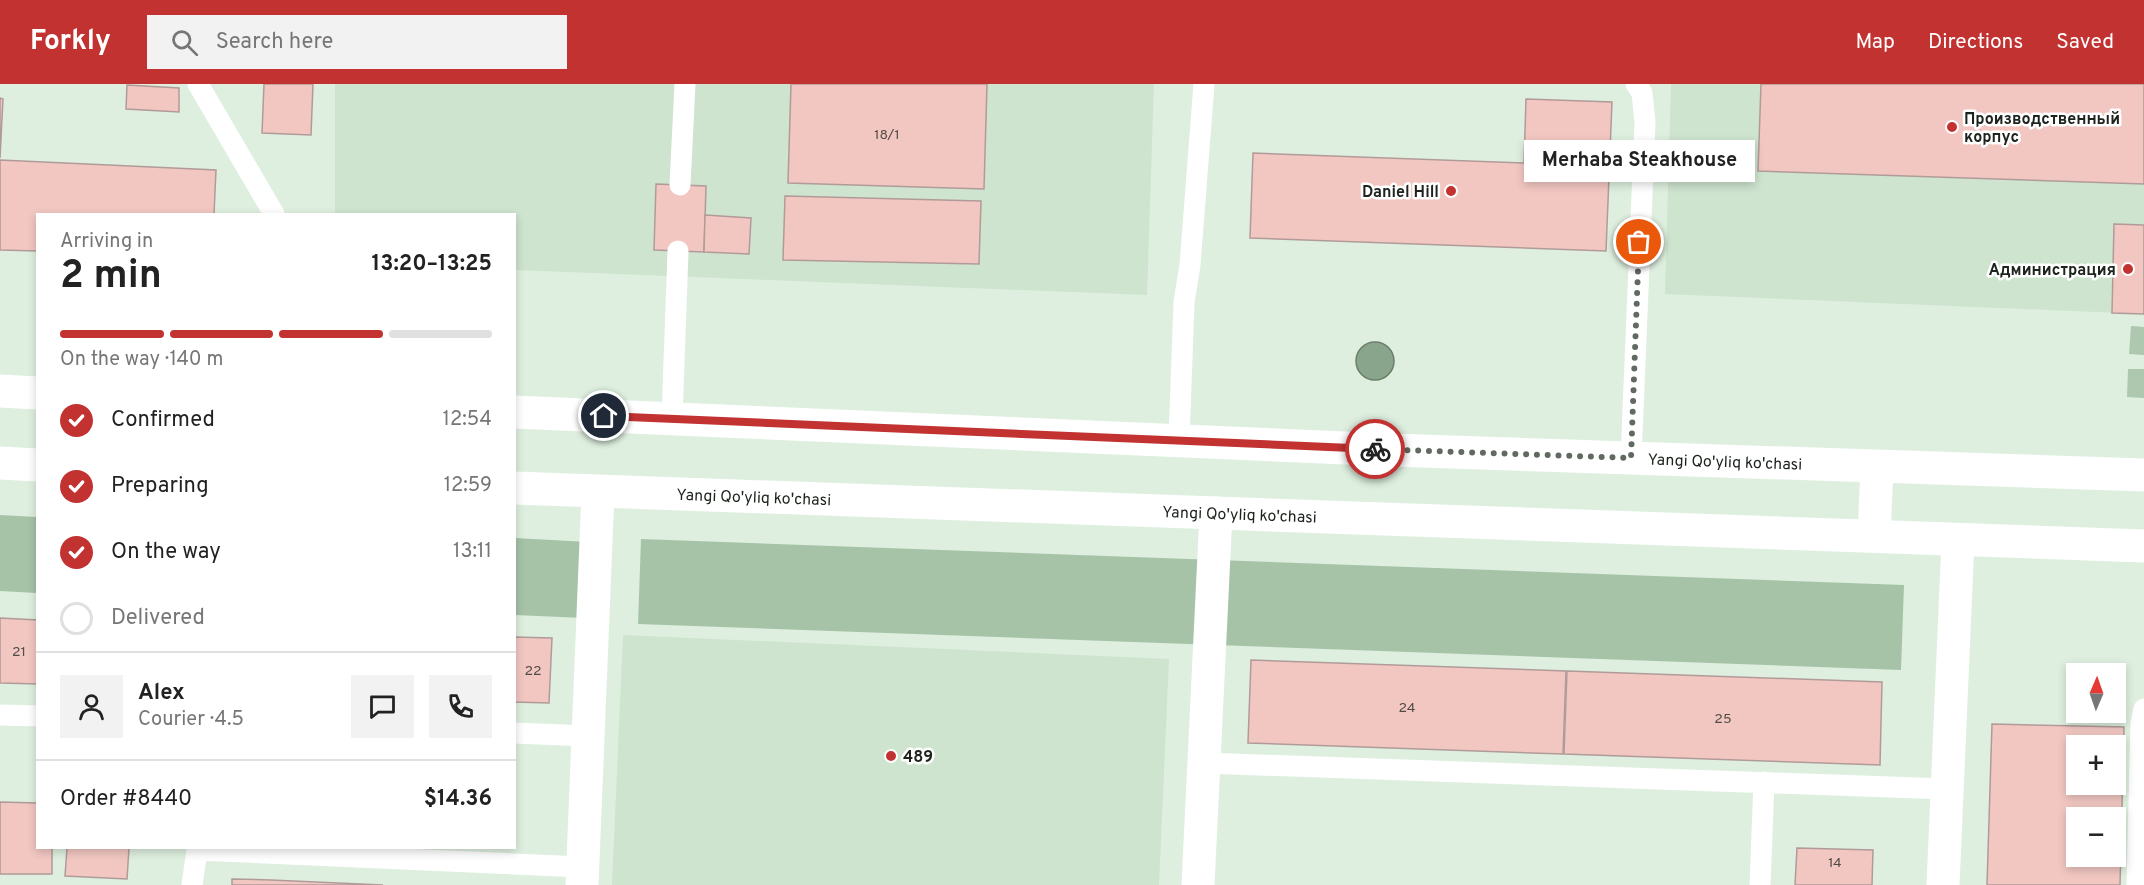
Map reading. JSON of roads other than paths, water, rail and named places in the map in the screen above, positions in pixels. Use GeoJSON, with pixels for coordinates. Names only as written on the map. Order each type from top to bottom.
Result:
{"type":"FeatureCollection","features":[{"type":"Feature","properties":{"kind":"main road"},"geometry":{"type":"LineString","coordinates":[[0,391],[36,393]]}},
{"type":"Feature","properties":{"kind":"main road","name":"Yangi Qo'yliq ko'chasi"},"geometry":{"type":"LineString","coordinates":[[516,412],[1631,458],[2144,475]]}},
{"type":"Feature","properties":{"kind":"main road"},"geometry":{"type":"LineString","coordinates":[[0,463],[36,465]]}},
{"type":"Feature","properties":{"kind":"main road"},"geometry":{"type":"LineString","coordinates":[[1874,536],[1877,466]]}},
{"type":"Feature","properties":{"kind":"main road","name":"Yangi Qo'yliq ko'chasi"},"geometry":{"type":"LineString","coordinates":[[516,488],[1874,536],[2143,550]]}},
{"type":"Feature","properties":{"kind":"main road"},"geometry":{"type":"LineString","coordinates":[[582,876],[598,492]]}},
{"type":"Feature","properties":{"kind":"main road"},"geometry":{"type":"LineString","coordinates":[[1198,885],[1216,513]]}},
{"type":"Feature","properties":{"kind":"main road"},"geometry":{"type":"LineString","coordinates":[[1943,885],[1958,540]]}},
{"type":"Feature","properties":{"kind":"lane"},"geometry":{"type":"LineString","coordinates":[[198,84],[273,213]]}},
{"type":"Feature","properties":{"kind":"lane"},"geometry":{"type":"LineString","coordinates":[[680,185],[684,84]]}},
{"type":"Feature","properties":{"kind":"lane"},"geometry":{"type":"LineString","coordinates":[[1179,440],[1184,302],[1190,265],[1204,84]]}},
{"type":"Feature","properties":{"kind":"lane"},"geometry":{"type":"LineString","coordinates":[[1631,458],[1644,123],[1642,93],[1636,84]]}},
{"type":"Feature","properties":{"kind":"lane"},"geometry":{"type":"LineString","coordinates":[[672,418],[678,251]]}},
{"type":"Feature","properties":{"kind":"lane"},"geometry":{"type":"LineString","coordinates":[[2137,885],[2141,723],[2144,709]]}},
{"type":"Feature","properties":{"kind":"lane"},"geometry":{"type":"LineString","coordinates":[[0,715],[36,716]]}},
{"type":"Feature","properties":{"kind":"lane"},"geometry":{"type":"LineString","coordinates":[[516,733],[588,736]]}},
{"type":"Feature","properties":{"kind":"lane"},"geometry":{"type":"LineString","coordinates":[[1204,763],[1946,789]]}},
{"type":"Feature","properties":{"kind":"lane"},"geometry":{"type":"LineString","coordinates":[[1761,885],[1764,782]]}},
{"type":"Feature","properties":{"kind":"lane"},"geometry":{"type":"LineString","coordinates":[[192,885],[197,850],[582,876]]}},
{"type":"Feature","properties":{"kind":"place","name":"Производственный корпус"},"geometry":{"type":"Point","coordinates":[1952,127]}},
{"type":"Feature","properties":{"kind":"place","name":"Daniel Hill"},"geometry":{"type":"Point","coordinates":[1451,191]}},
{"type":"Feature","properties":{"kind":"place","name":"Merhaba Steakhouse"},"geometry":{"type":"Point","coordinates":[1639,242]}},
{"type":"Feature","properties":{"kind":"place","name":"Администрация"},"geometry":{"type":"Point","coordinates":[2128,269]}},
{"type":"Feature","properties":{"kind":"place","name":"489"},"geometry":{"type":"Point","coordinates":[891,756]}}]}
